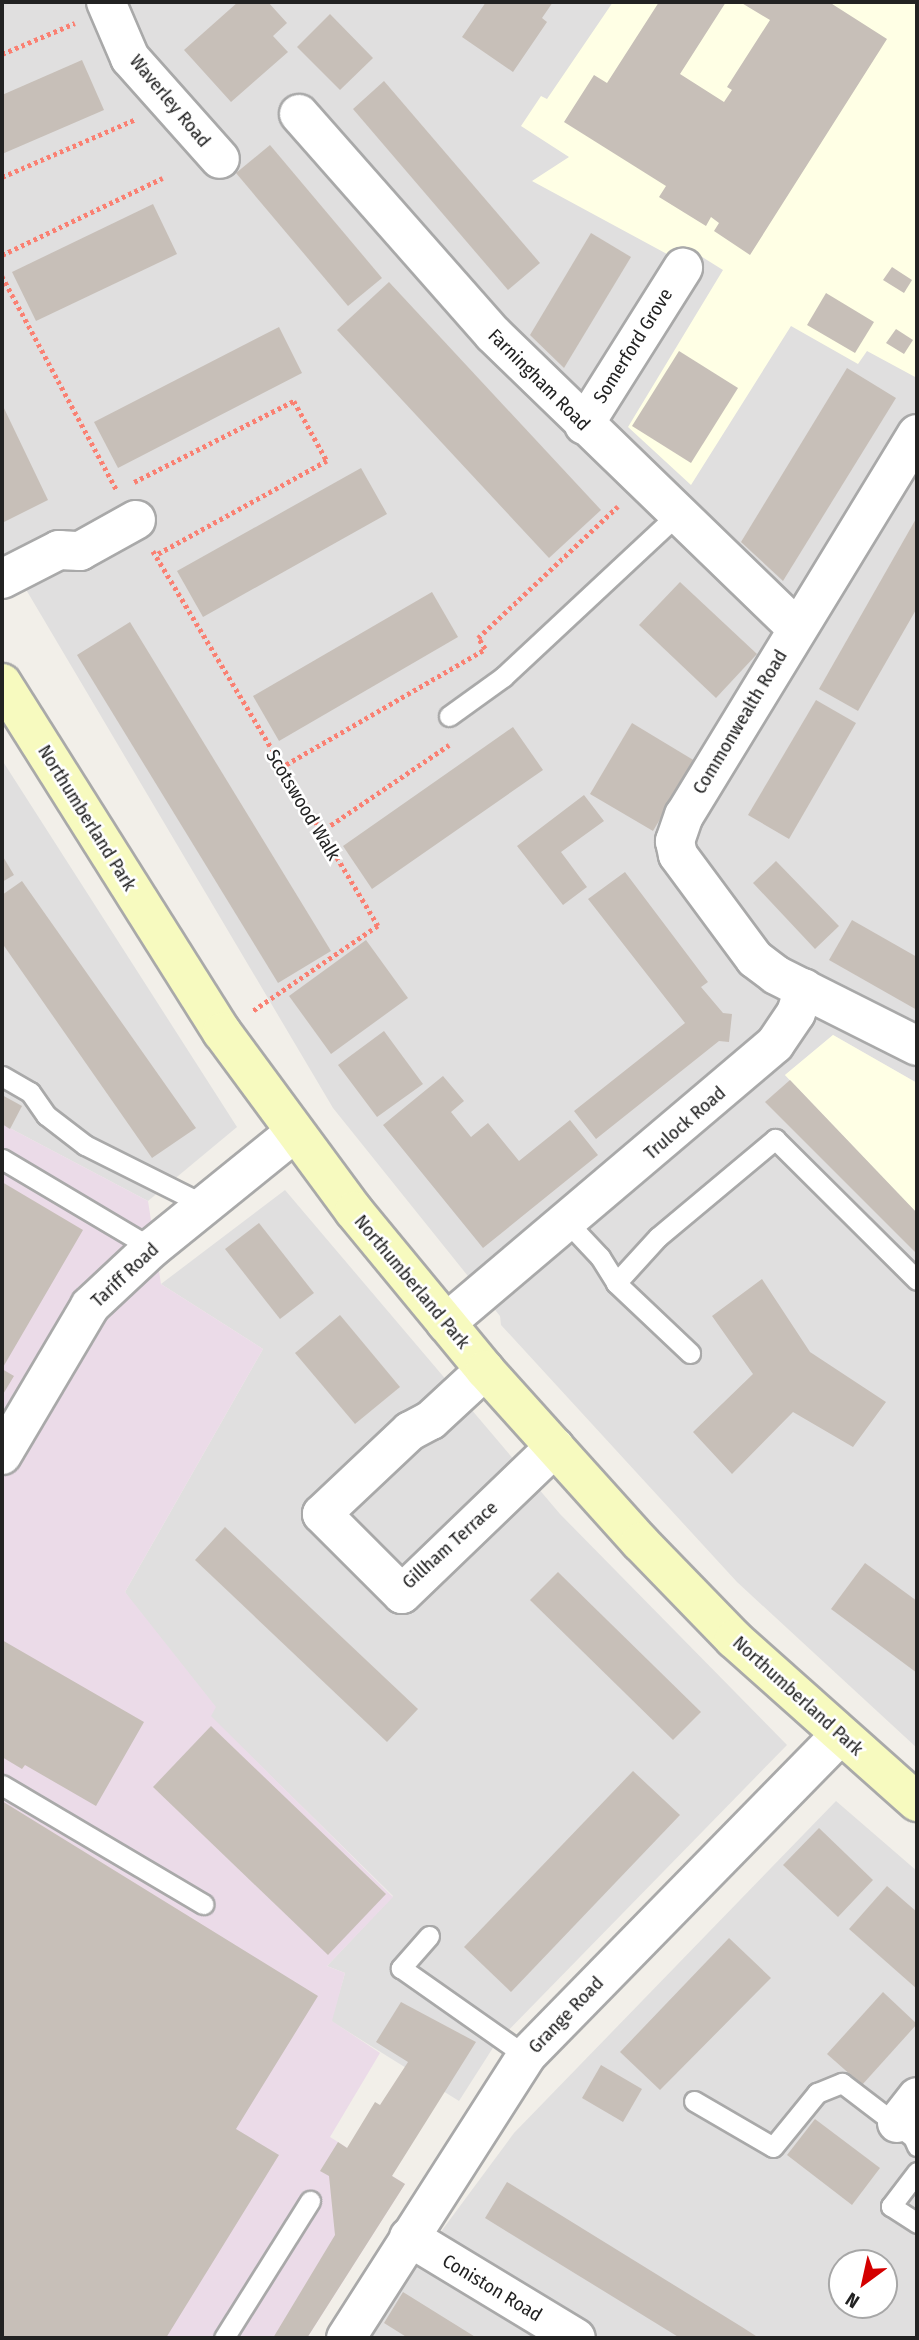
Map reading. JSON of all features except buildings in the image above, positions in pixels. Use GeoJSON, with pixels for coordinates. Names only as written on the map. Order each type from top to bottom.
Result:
{"type":"FeatureCollection","features":[{"type":"Feature","properties":{"kind":"street","name":"Waverley Road"},"geometry":{"type":"LineString","coordinates":[[94,11],[131,58],[220,159]]}},
{"type":"Feature","properties":{"kind":"street","name":"Farningham Road"},"geometry":{"type":"LineString","coordinates":[[299,114],[435,272],[584,425],[668,524],[796,628]]}},
{"type":"Feature","properties":{"kind":"street","name":"Somerford Grove"},"geometry":{"type":"LineString","coordinates":[[584,425],[683,268]]}},
{"type":"Feature","properties":{"kind":"street","name":"Commonwealth Road"},"geometry":{"type":"LineString","coordinates":[[804,988],[755,959],[678,855],[675,841],[684,815],[917,434]]}},
{"type":"Feature","properties":{"kind":"street"},"geometry":{"type":"LineString","coordinates":[[2,579],[59,550],[80,551],[126,505]]}},
{"type":"Feature","properties":{"kind":"street","name":"Northumberland Park"},"geometry":{"type":"LineString","coordinates":[[2,684],[222,1032],[293,1133],[446,1323],[555,1447],[734,1639],[917,1802]]}},
{"type":"Feature","properties":{"kind":"street"},"geometry":{"type":"LineString","coordinates":[[804,988],[917,1046]]}},
{"type":"Feature","properties":{"kind":"street","name":"Trulock Road"},"geometry":{"type":"LineString","coordinates":[[446,1323],[568,1223],[775,1044],[788,1029],[804,988]]}},
{"type":"Feature","properties":{"kind":"street","name":"Tariff Road"},"geometry":{"type":"LineString","coordinates":[[2,1455],[90,1306],[152,1248],[293,1133]]}},
{"type":"Feature","properties":{"kind":"street","name":"Gillham Terrace"},"geometry":{"type":"LineString","coordinates":[[485,1370],[431,1420],[410,1431],[322,1514],[402,1594],[555,1447]]}},
{"type":"Feature","properties":{"kind":"street","name":"Grange Road"},"geometry":{"type":"LineString","coordinates":[[346,2338],[526,2056],[840,1735]]}},
{"type":"Feature","properties":{"kind":"street","name":"Coniston Road"},"geometry":{"type":"LineString","coordinates":[[409,2237],[576,2338]]}},
{"type":"Feature","properties":{"kind":"lane"},"geometry":{"type":"LineString","coordinates":[[449,716],[503,677],[668,524]]}},
{"type":"Feature","properties":{"kind":"lane"},"geometry":{"type":"LineString","coordinates":[[2,1076],[30,1092],[46,1115],[85,1145],[205,1205]]}},
{"type":"Feature","properties":{"kind":"lane"},"geometry":{"type":"LineString","coordinates":[[616,1283],[658,1237],[775,1139],[917,1280]]}},
{"type":"Feature","properties":{"kind":"lane"},"geometry":{"type":"LineString","coordinates":[[2,1159],[152,1248]]}},
{"type":"Feature","properties":{"kind":"lane"},"geometry":{"type":"LineString","coordinates":[[568,1223],[600,1257],[616,1283],[690,1353]]}},
{"type":"Feature","properties":{"kind":"lane"},"geometry":{"type":"LineString","coordinates":[[2,1785],[203,1904]]}},
{"type":"Feature","properties":{"kind":"lane"},"geometry":{"type":"LineString","coordinates":[[429,1936],[401,1968],[526,2056]]}},
{"type":"Feature","properties":{"kind":"lane"},"geometry":{"type":"LineString","coordinates":[[694,2101],[773,2147],[817,2093],[842,2083],[910,2122]]}},
{"type":"Feature","properties":{"kind":"lane"},"geometry":{"type":"LineString","coordinates":[[917,2172],[891,2206],[917,2223]]}},
{"type":"Feature","properties":{"kind":"lane"},"geometry":{"type":"LineString","coordinates":[[224,2338],[310,2201]]}},
{"type":"Feature","properties":{"kind":"path"},"geometry":{"type":"LineString","coordinates":[[2,54],[94,11]]}},
{"type":"Feature","properties":{"kind":"path"},"geometry":{"type":"LineString","coordinates":[[2,177],[137,118]]}},
{"type":"Feature","properties":{"kind":"path"},"geometry":{"type":"LineString","coordinates":[[2,255],[163,178]]}},
{"type":"Feature","properties":{"kind":"path","name":"Scotswood Walk"},"geometry":{"type":"LineString","coordinates":[[2,276],[126,505],[280,768],[378,926],[222,1032]]}},
{"type":"Feature","properties":{"kind":"path"},"geometry":{"type":"LineString","coordinates":[[126,505],[294,401],[327,461],[156,555]]}},
{"type":"Feature","properties":{"kind":"path"},"geometry":{"type":"LineString","coordinates":[[280,768],[485,649],[478,638],[626,498],[668,524]]}},
{"type":"Feature","properties":{"kind":"path"},"geometry":{"type":"LineString","coordinates":[[319,833],[455,741]]}},
{"type":"Feature","properties":{"kind":"shaded area"},"geometry":{"type":"Polygon","coordinates":[[[2,2],[917,2],[917,1083],[833,1035],[785,1075],[917,1213],[917,1748],[737,1582],[501,1325],[500,1316],[333,1108],[2,549],[2,2]]]}},
{"type":"Feature","properties":{"kind":"shaded area"},"geometry":{"type":"Polygon","coordinates":[[[613,2],[917,2],[917,378],[867,351],[858,364],[791,326],[691,485],[628,427],[723,270],[699,255],[691,267],[532,181],[569,157],[521,126],[541,96],[547,99],[613,2]]]}},
{"type":"Feature","properties":{"kind":"shaded area"},"geometry":{"type":"Polygon","coordinates":[[[2,760],[237,1127],[148,1201],[2,1124],[2,760]]]}},
{"type":"Feature","properties":{"kind":"shaded area"},"geometry":{"type":"Polygon","coordinates":[[[833,1035],[917,1083],[917,1213],[785,1075],[833,1035]]]}},
{"type":"Feature","properties":{"kind":"shaded area"},"geometry":{"type":"Polygon","coordinates":[[[2,1124],[148,1201],[161,1284],[263,1349],[125,1592],[216,1707],[211,1716],[393,1897],[327,1966],[345,1973],[332,2021],[380,2053],[330,2137],[405,2184],[307,2338],[2,2338],[2,1124]]]}},
{"type":"Feature","properties":{"kind":"shaded area"},"geometry":{"type":"Polygon","coordinates":[[[285,1190],[560,1514],[787,1745],[496,2043],[459,2101],[331,2021],[345,1973],[327,1966],[393,1896],[210,1716],[125,1592],[263,1349],[161,1284],[285,1190]]]}},
{"type":"Feature","properties":{"kind":"shaded area"},"geometry":{"type":"Polygon","coordinates":[[[836,1801],[917,1871],[917,2338],[371,2338],[400,2287],[514,2133],[836,1801]]]}}]}
